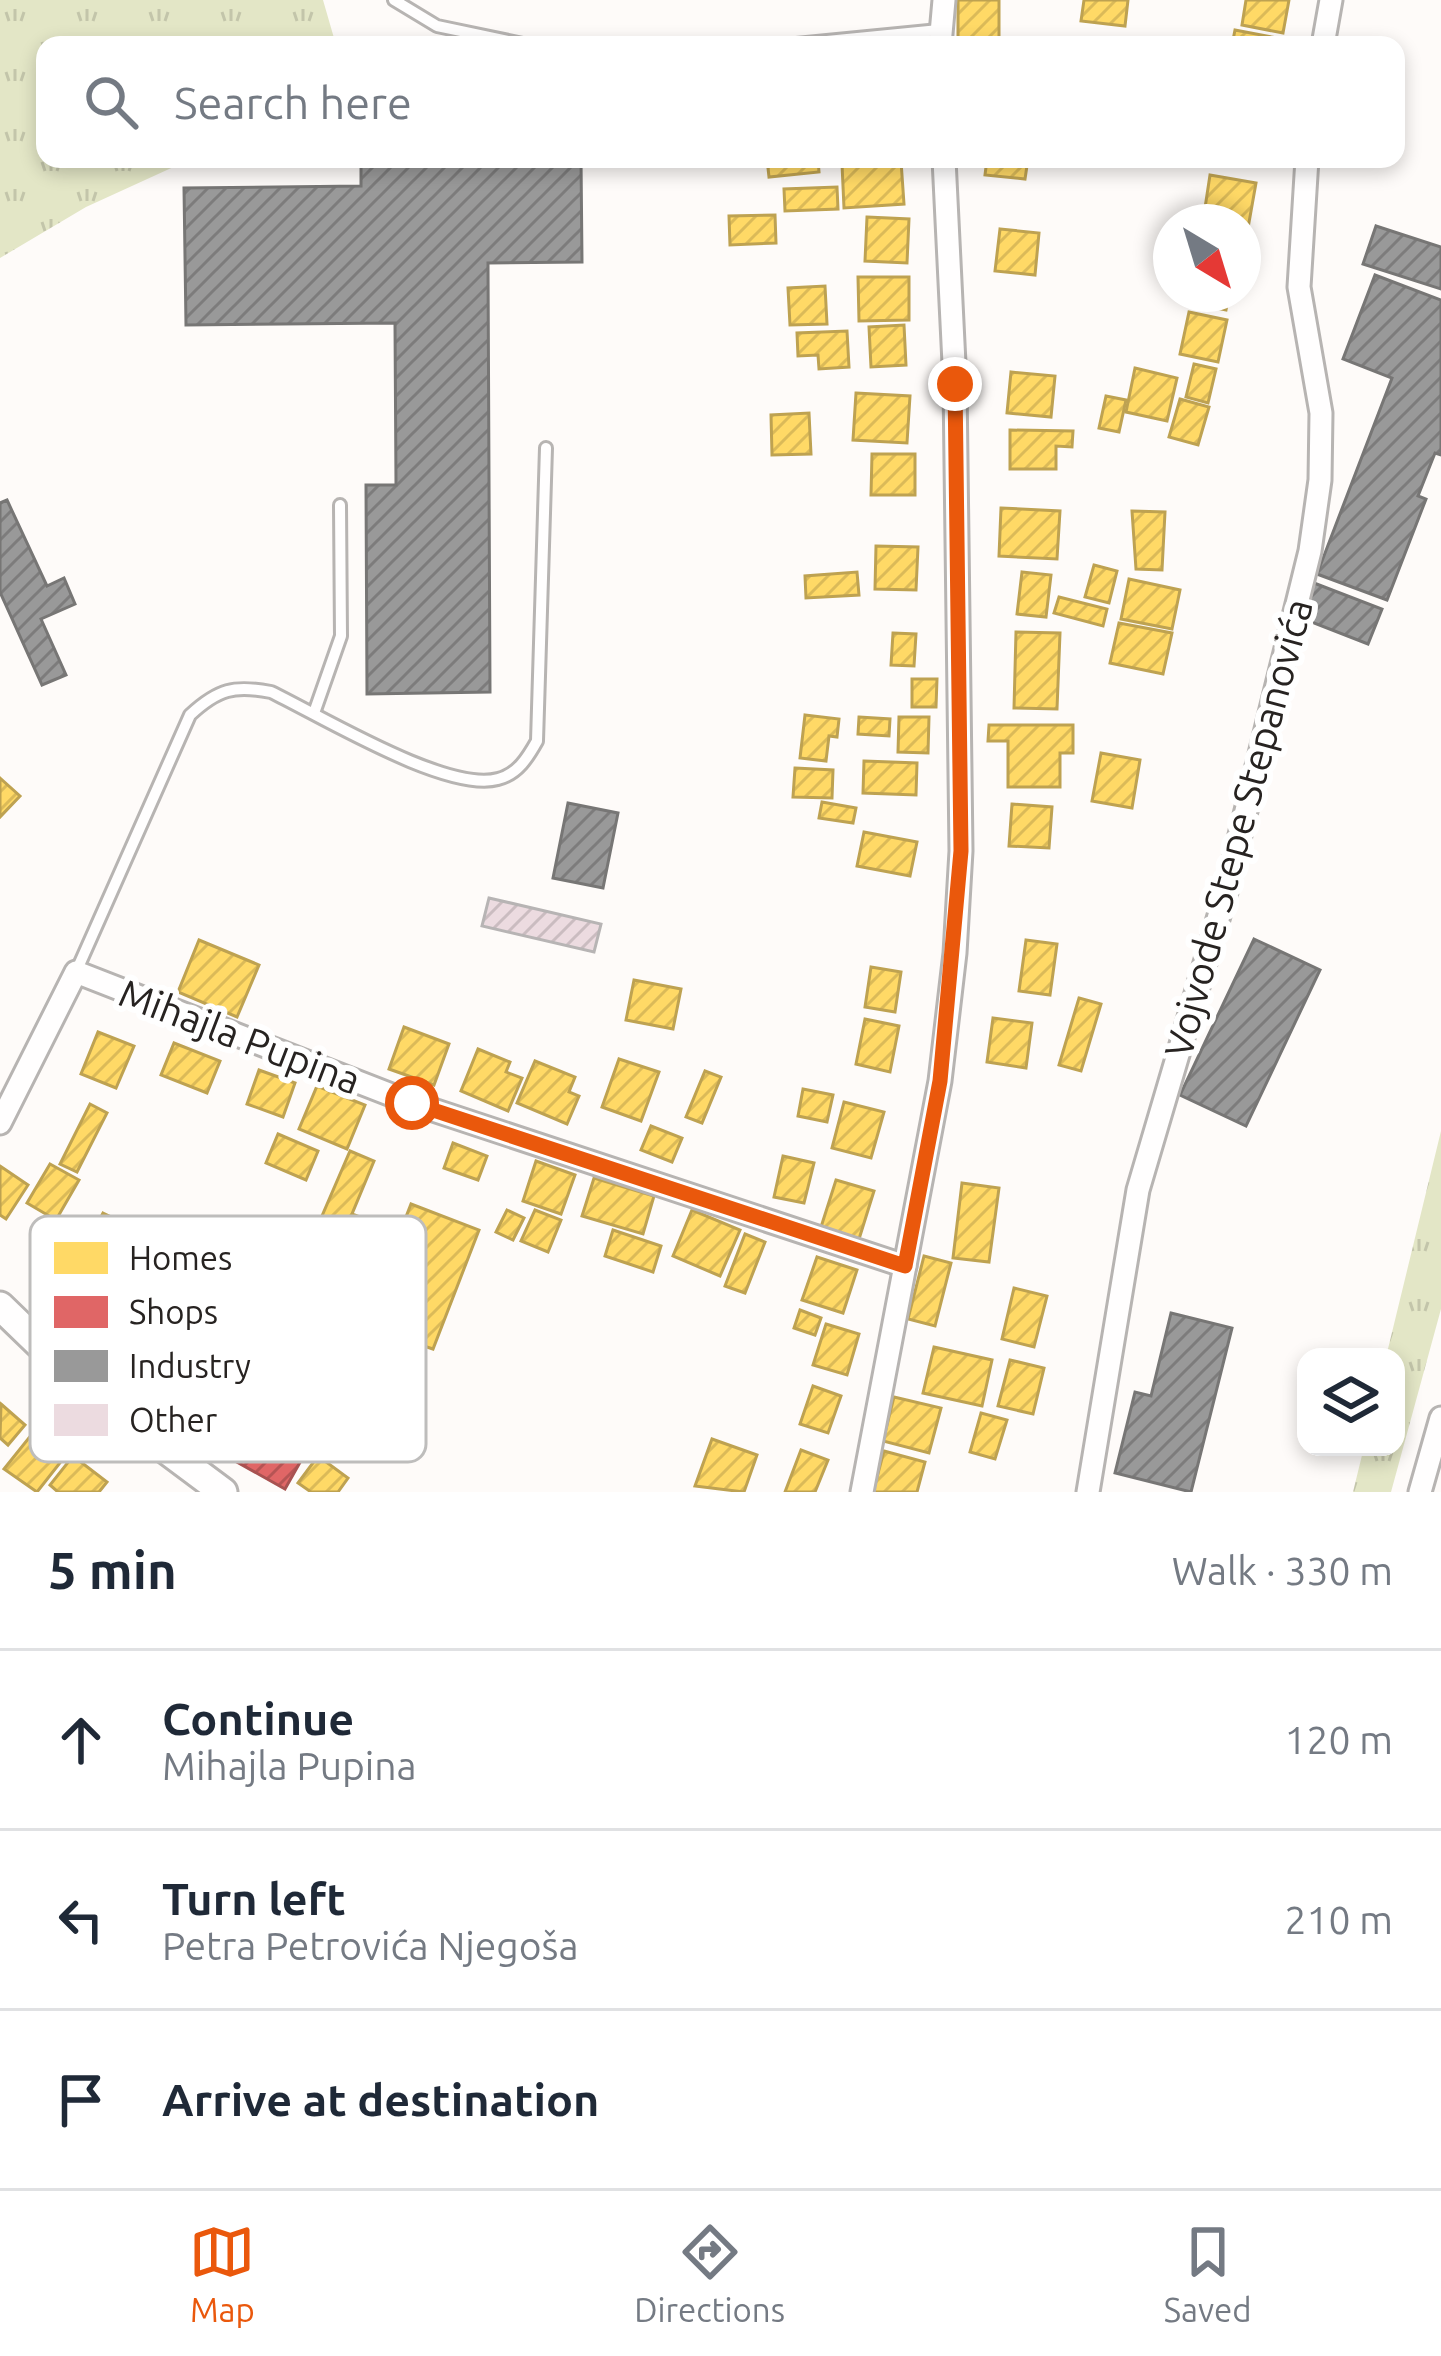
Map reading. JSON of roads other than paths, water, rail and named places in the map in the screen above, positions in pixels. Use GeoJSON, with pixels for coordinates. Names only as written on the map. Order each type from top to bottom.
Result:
{"type":"FeatureCollection","features":[{"type":"Feature","properties":{"kind":"street"},"geometry":{"type":"LineString","coordinates":[[940,36],[944,0]]}},
{"type":"Feature","properties":{"kind":"street"},"geometry":{"type":"LineString","coordinates":[[1325,36],[1331,0]]}},
{"type":"Feature","properties":{"kind":"street"},"geometry":{"type":"LineString","coordinates":[[862,1492],[940,1081],[961,851],[955,384],[944,168]]}},
{"type":"Feature","properties":{"kind":"street","name":"Vojvode Stepe Stepanovića"},"geometry":{"type":"LineString","coordinates":[[1088,1492],[1138,1190],[1226,892],[1310,551],[1320,480],[1321,413],[1299,287],[1306,168]]}},
{"type":"Feature","properties":{"kind":"street","name":"Mihajla Pupina"},"geometry":{"type":"LineString","coordinates":[[0,1123],[76,972],[412,1103],[905,1266]]}},
{"type":"Feature","properties":{"kind":"street"},"geometry":{"type":"LineString","coordinates":[[0,1306],[30,1335]]}},
{"type":"Feature","properties":{"kind":"street"},"geometry":{"type":"LineString","coordinates":[[1420,1492],[1441,1418]]}},
{"type":"Feature","properties":{"kind":"street"},"geometry":{"type":"LineString","coordinates":[[182,1462],[223,1492]]}},
{"type":"Feature","properties":{"kind":"lane"},"geometry":{"type":"LineString","coordinates":[[394,0],[436,26],[484,36]]}},
{"type":"Feature","properties":{"kind":"lane"},"geometry":{"type":"LineString","coordinates":[[76,972],[190,715],[216,691],[243,687],[272,692],[450,777],[500,779],[526,762],[537,740],[546,448]]}},
{"type":"Feature","properties":{"kind":"lane"},"geometry":{"type":"LineString","coordinates":[[314,712],[341,636],[340,505]]}}]}
